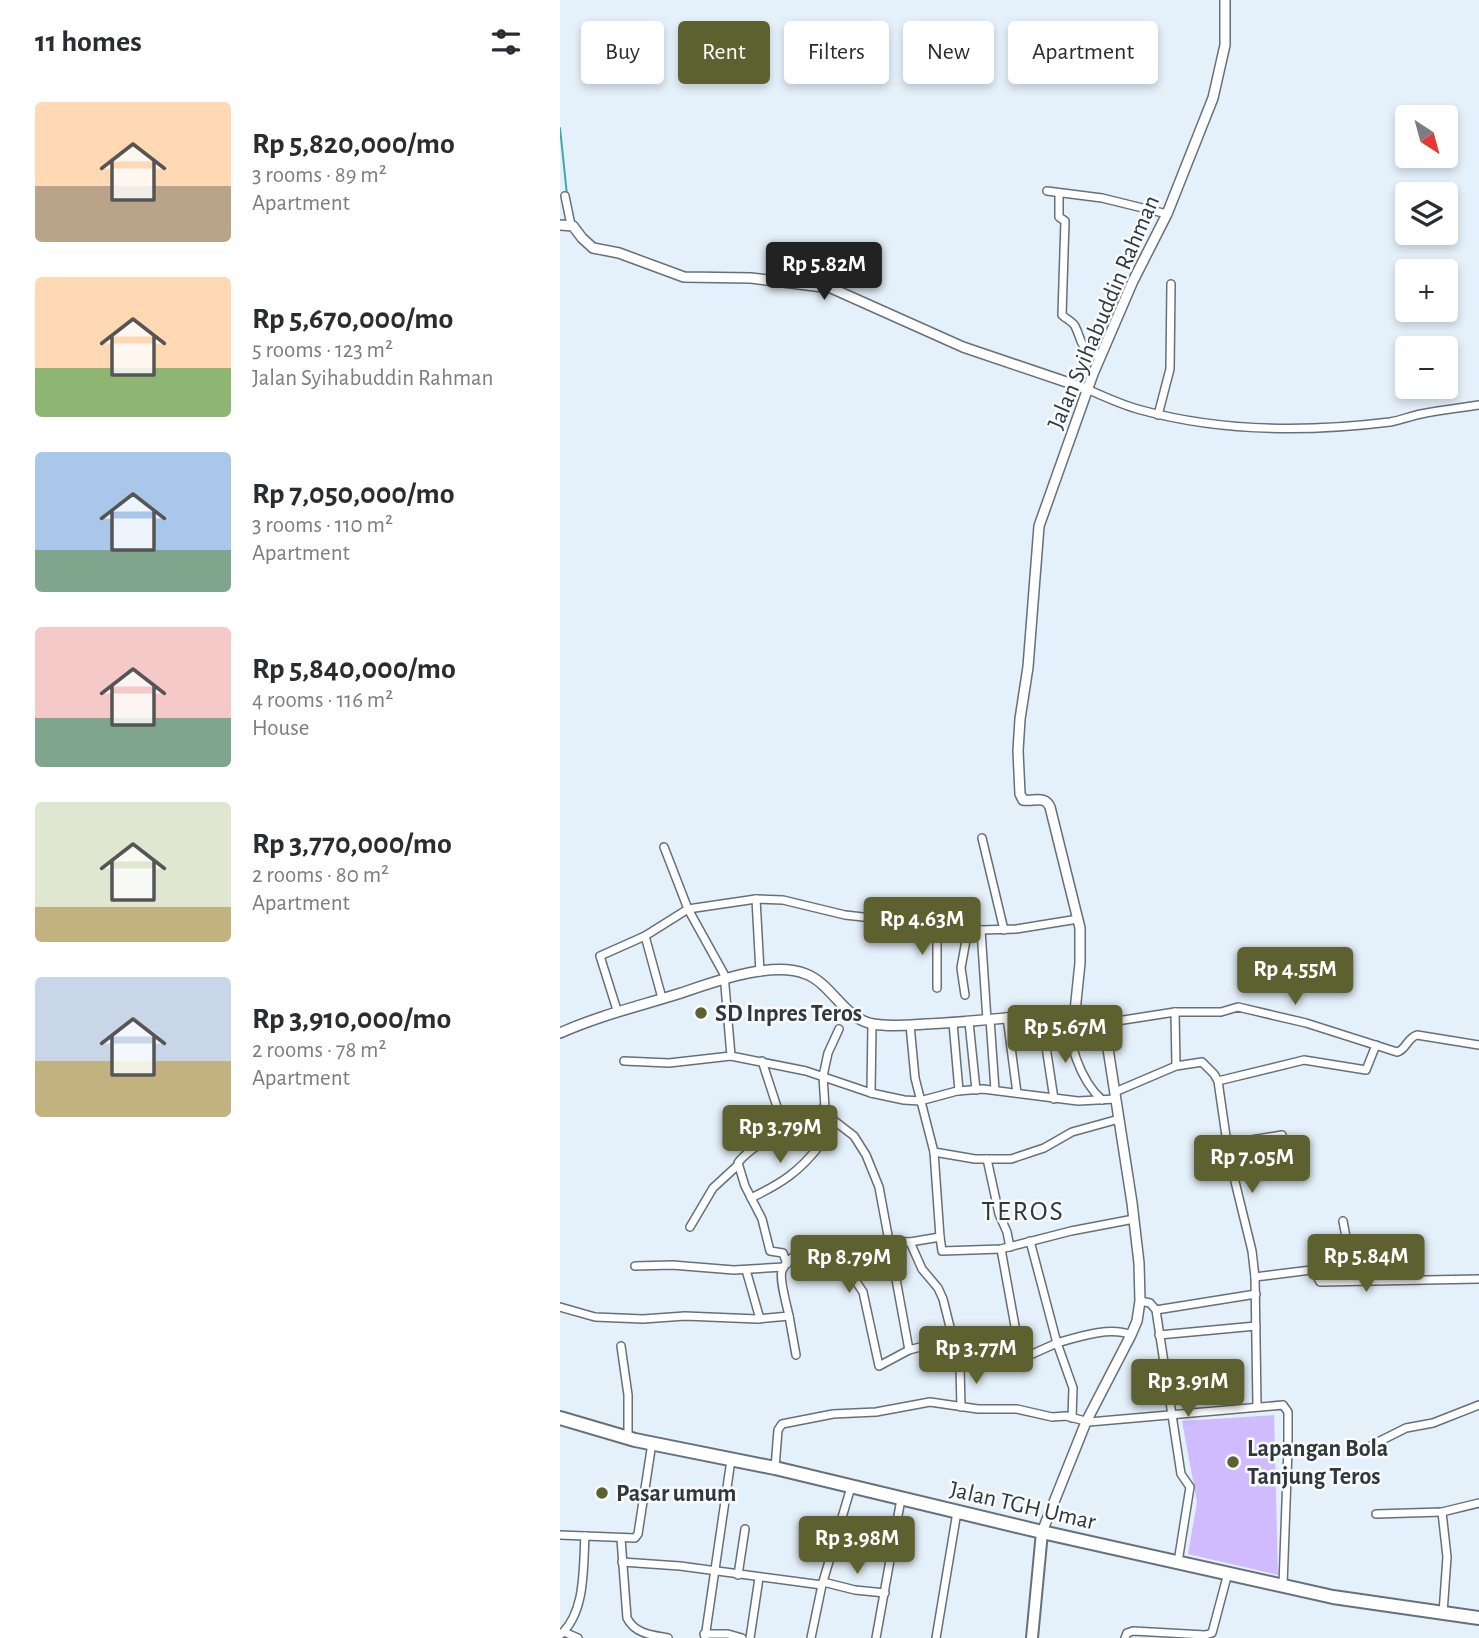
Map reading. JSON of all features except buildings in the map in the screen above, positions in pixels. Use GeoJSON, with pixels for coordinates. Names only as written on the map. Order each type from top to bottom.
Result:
{"type":"FeatureCollection","features":[{"type":"Feature","properties":{"kind":"main road","name":"Jalan TGH Umar"},"geometry":{"type":"LineString","coordinates":[[560,1418],[628,1438],[775,1468],[1283,1586],[1334,1597],[1479,1618]]}},
{"type":"Feature","properties":{"kind":"main road"},"geometry":{"type":"LineString","coordinates":[[1032,1638],[1042,1532]]}},
{"type":"Feature","properties":{"kind":"street","name":"Jalan Syihabuddin Rahman"},"geometry":{"type":"LineString","coordinates":[[1072,1011],[1080,962],[1081,937],[1078,919],[1049,804],[1042,800],[1026,801],[1021,798],[1018,751],[1028,667],[1037,537],[1100,356],[1133,281],[1167,214],[1213,98],[1225,45],[1225,0]]}},
{"type":"Feature","properties":{"kind":"street"},"geometry":{"type":"LineString","coordinates":[[1047,191],[1102,198],[1167,214]]}},
{"type":"Feature","properties":{"kind":"street"},"geometry":{"type":"LineString","coordinates":[[1059,193],[1059,217],[1065,221],[1062,314],[1074,324],[1082,345],[1100,356]]}},
{"type":"Feature","properties":{"kind":"street"},"geometry":{"type":"LineString","coordinates":[[565,196],[571,225],[593,248],[619,253],[684,277],[751,278],[831,288],[962,346],[1158,415],[1210,424],[1306,428],[1394,421],[1445,409],[1479,405]]}},
{"type":"Feature","properties":{"kind":"street"},"geometry":{"type":"LineString","coordinates":[[560,225],[571,225]]}},
{"type":"Feature","properties":{"kind":"street"},"geometry":{"type":"LineString","coordinates":[[1158,415],[1170,369],[1171,284]]}},
{"type":"Feature","properties":{"kind":"street"},"geometry":{"type":"LineString","coordinates":[[982,838],[1004,930]]}},
{"type":"Feature","properties":{"kind":"street"},"geometry":{"type":"LineString","coordinates":[[664,847],[688,909],[725,978],[731,1056]]}},
{"type":"Feature","properties":{"kind":"street"},"geometry":{"type":"LineString","coordinates":[[617,1010],[600,956],[645,936],[688,909],[755,899],[783,900],[845,915],[982,930],[1004,930],[1078,919]]}},
{"type":"Feature","properties":{"kind":"street"},"geometry":{"type":"LineString","coordinates":[[755,899],[760,972]]}},
{"type":"Feature","properties":{"kind":"street"},"geometry":{"type":"LineString","coordinates":[[937,927],[937,988]]}},
{"type":"Feature","properties":{"kind":"street"},"geometry":{"type":"LineString","coordinates":[[965,995],[961,968],[968,929]]}},
{"type":"Feature","properties":{"kind":"street"},"geometry":{"type":"LineString","coordinates":[[982,930],[982,967],[995,1090]]}},
{"type":"Feature","properties":{"kind":"street"},"geometry":{"type":"LineString","coordinates":[[645,936],[662,998]]}},
{"type":"Feature","properties":{"kind":"street"},"geometry":{"type":"LineString","coordinates":[[560,1033],[617,1010],[725,978],[760,972],[805,973],[827,989],[857,1018],[872,1024],[969,1022],[1072,1011],[1100,1013],[1104,1023],[1134,1219],[1140,1301],[1137,1321],[1086,1422],[1042,1532]]}},
{"type":"Feature","properties":{"kind":"street"},"geometry":{"type":"LineString","coordinates":[[1104,1023],[1175,1012],[1221,1013],[1238,1007],[1306,1023],[1399,1052],[1409,1039],[1417,1035],[1479,1045]]}},
{"type":"Feature","properties":{"kind":"street"},"geometry":{"type":"LineString","coordinates":[[1072,1011],[1069,1030],[1076,1054],[1089,1085],[1103,1101]]}},
{"type":"Feature","properties":{"kind":"street"},"geometry":{"type":"LineString","coordinates":[[1175,1012],[1176,1066]]}},
{"type":"Feature","properties":{"kind":"street"},"geometry":{"type":"LineString","coordinates":[[1041,1014],[1054,1099]]}},
{"type":"Feature","properties":{"kind":"street"},"geometry":{"type":"LineString","coordinates":[[1007,1017],[1017,1093]]}},
{"type":"Feature","properties":{"kind":"street"},"geometry":{"type":"LineString","coordinates":[[969,1022],[976,1090]]}},
{"type":"Feature","properties":{"kind":"street"},"geometry":{"type":"LineString","coordinates":[[953,1023],[959,1091]]}},
{"type":"Feature","properties":{"kind":"street"},"geometry":{"type":"LineString","coordinates":[[871,1093],[872,1024]]}},
{"type":"Feature","properties":{"kind":"street"},"geometry":{"type":"LineString","coordinates":[[911,1025],[915,1078],[934,1152],[942,1251],[1006,1248],[1094,1225],[1134,1219]]}},
{"type":"Feature","properties":{"kind":"street"},"geometry":{"type":"LineString","coordinates":[[839,1030],[828,1053],[823,1076],[825,1108],[828,1116],[854,1136],[866,1155],[879,1187],[909,1350]]}},
{"type":"Feature","properties":{"kind":"street"},"geometry":{"type":"LineString","coordinates":[[1217,1081],[1304,1060],[1366,1070],[1376,1045]]}},
{"type":"Feature","properties":{"kind":"street"},"geometry":{"type":"LineString","coordinates":[[624,1061],[669,1063],[731,1056],[823,1076],[889,1098],[920,1101],[959,1091],[976,1090],[995,1090],[1054,1099],[1103,1101],[1176,1066],[1202,1062],[1217,1081],[1227,1143],[1252,1251],[1256,1294],[1257,1406]]}},
{"type":"Feature","properties":{"kind":"street"},"geometry":{"type":"LineString","coordinates":[[762,1061],[778,1110]]}},
{"type":"Feature","properties":{"kind":"street"},"geometry":{"type":"LineString","coordinates":[[690,1227],[713,1188],[738,1165],[743,1156],[802,1117],[825,1108]]}},
{"type":"Feature","properties":{"kind":"street"},"geometry":{"type":"LineString","coordinates":[[934,1152],[1003,1160],[1036,1152],[1067,1135],[1119,1119]]}},
{"type":"Feature","properties":{"kind":"street"},"geometry":{"type":"LineString","coordinates":[[1227,1143],[1282,1135]]}},
{"type":"Feature","properties":{"kind":"street"},"geometry":{"type":"LineString","coordinates":[[751,1198],[776,1186],[800,1168],[820,1145]]}},
{"type":"Feature","properties":{"kind":"street"},"geometry":{"type":"LineString","coordinates":[[987,1159],[999,1214],[1007,1232],[1006,1248],[1021,1359]]}},
{"type":"Feature","properties":{"kind":"street"},"geometry":{"type":"LineString","coordinates":[[738,1165],[762,1219],[770,1251],[783,1253],[785,1266]]}},
{"type":"Feature","properties":{"kind":"street"},"geometry":{"type":"LineString","coordinates":[[1343,1221],[1354,1280]]}},
{"type":"Feature","properties":{"kind":"street"},"geometry":{"type":"LineString","coordinates":[[796,1355],[781,1275],[785,1266],[809,1247],[826,1242],[910,1242],[940,1237]]}},
{"type":"Feature","properties":{"kind":"street"},"geometry":{"type":"LineString","coordinates":[[840,1241],[851,1275],[863,1292],[878,1366],[909,1350],[954,1338]]}},
{"type":"Feature","properties":{"kind":"street"},"geometry":{"type":"LineString","coordinates":[[1030,1241],[1057,1343],[1072,1385],[1072,1418]]}},
{"type":"Feature","properties":{"kind":"street"},"geometry":{"type":"LineString","coordinates":[[910,1242],[922,1269],[943,1298],[960,1367],[961,1407]]}},
{"type":"Feature","properties":{"kind":"street"},"geometry":{"type":"LineString","coordinates":[[635,1266],[672,1265],[746,1270],[785,1266]]}},
{"type":"Feature","properties":{"kind":"street"},"geometry":{"type":"LineString","coordinates":[[746,1270],[760,1319]]}},
{"type":"Feature","properties":{"kind":"street"},"geometry":{"type":"LineString","coordinates":[[1255,1277],[1311,1270],[1320,1282],[1479,1279]]}},
{"type":"Feature","properties":{"kind":"street"},"geometry":{"type":"LineString","coordinates":[[1156,1310],[1256,1294]]}},
{"type":"Feature","properties":{"kind":"street"},"geometry":{"type":"LineString","coordinates":[[1140,1301],[1150,1303],[1156,1310],[1181,1474],[1190,1490],[1178,1562]]}},
{"type":"Feature","properties":{"kind":"street"},"geometry":{"type":"LineString","coordinates":[[560,1307],[595,1317],[643,1319],[684,1316],[760,1319],[789,1316]]}},
{"type":"Feature","properties":{"kind":"street"},"geometry":{"type":"LineString","coordinates":[[1159,1335],[1256,1326]]}},
{"type":"Feature","properties":{"kind":"street"},"geometry":{"type":"LineString","coordinates":[[960,1367],[1021,1359],[1057,1343],[1096,1335],[1123,1332],[1131,1335]]}},
{"type":"Feature","properties":{"kind":"street"},"geometry":{"type":"LineString","coordinates":[[621,1346],[628,1395],[628,1438]]}},
{"type":"Feature","properties":{"kind":"street"},"geometry":{"type":"LineString","coordinates":[[775,1468],[778,1430],[786,1422],[833,1414],[876,1412],[922,1402],[961,1407],[1017,1409],[1086,1422],[1283,1405],[1288,1412],[1283,1586]]}},
{"type":"Feature","properties":{"kind":"street"},"geometry":{"type":"LineString","coordinates":[[1372,1445],[1406,1428],[1433,1423],[1479,1405]]}},
{"type":"Feature","properties":{"kind":"street"},"geometry":{"type":"LineString","coordinates":[[560,1535],[633,1539],[638,1534],[652,1443]]}},
{"type":"Feature","properties":{"kind":"street"},"geometry":{"type":"LineString","coordinates":[[732,1460],[705,1636],[728,1634],[742,1638]]}},
{"type":"Feature","properties":{"kind":"street"},"geometry":{"type":"LineString","coordinates":[[814,1637],[823,1583],[851,1487]]}},
{"type":"Feature","properties":{"kind":"street"},"geometry":{"type":"LineString","coordinates":[[876,1638],[901,1499]]}},
{"type":"Feature","properties":{"kind":"street"},"geometry":{"type":"LineString","coordinates":[[1376,1514],[1442,1512],[1479,1503]]}},
{"type":"Feature","properties":{"kind":"street"},"geometry":{"type":"LineString","coordinates":[[936,1638],[957,1512]]}},
{"type":"Feature","properties":{"kind":"street"},"geometry":{"type":"LineString","coordinates":[[1442,1512],[1447,1557],[1443,1613]]}},
{"type":"Feature","properties":{"kind":"street"},"geometry":{"type":"LineString","coordinates":[[738,1575],[745,1529]]}},
{"type":"Feature","properties":{"kind":"street"},"geometry":{"type":"LineString","coordinates":[[578,1638],[564,1631],[580,1593],[585,1536]]}},
{"type":"Feature","properties":{"kind":"street"},"geometry":{"type":"LineString","coordinates":[[621,1539],[629,1622],[640,1632],[668,1638]]}},
{"type":"Feature","properties":{"kind":"street"},"geometry":{"type":"LineString","coordinates":[[622,1562],[680,1566],[885,1593]]}},
{"type":"Feature","properties":{"kind":"street"},"geometry":{"type":"LineString","coordinates":[[1125,1638],[1127,1633],[1133,1631],[1205,1635],[1212,1633],[1228,1573]]}},
{"type":"Feature","properties":{"kind":"street"},"geometry":{"type":"LineString","coordinates":[[750,1638],[759,1578]]}},
{"type":"Feature","properties":{"kind":"shaded area","name":"Lapangan Bola Tanjung Teros"},"geometry":{"type":"Polygon","coordinates":[[[1274,1415],[1278,1575],[1188,1554],[1197,1502],[1182,1421],[1274,1415]]]}},
{"type":"Feature","properties":{"kind":"waterway"},"geometry":{"type":"LineString","coordinates":[[560,128],[567,195]]}},
{"type":"Feature","properties":{"kind":"place","name":"SD Inpres Teros"},"geometry":{"type":"Point","coordinates":[701,1013]}},
{"type":"Feature","properties":{"kind":"place","name":"Lapangan Bola Tanjung Teros"},"geometry":{"type":"Point","coordinates":[1233,1462]}},
{"type":"Feature","properties":{"kind":"place","name":"Pasar umum"},"geometry":{"type":"Point","coordinates":[602,1493]}},
{"type":"Feature","properties":{"kind":"district","name":"TEROS"},"geometry":{"type":"Point","coordinates":[1023,1210]}}]}
